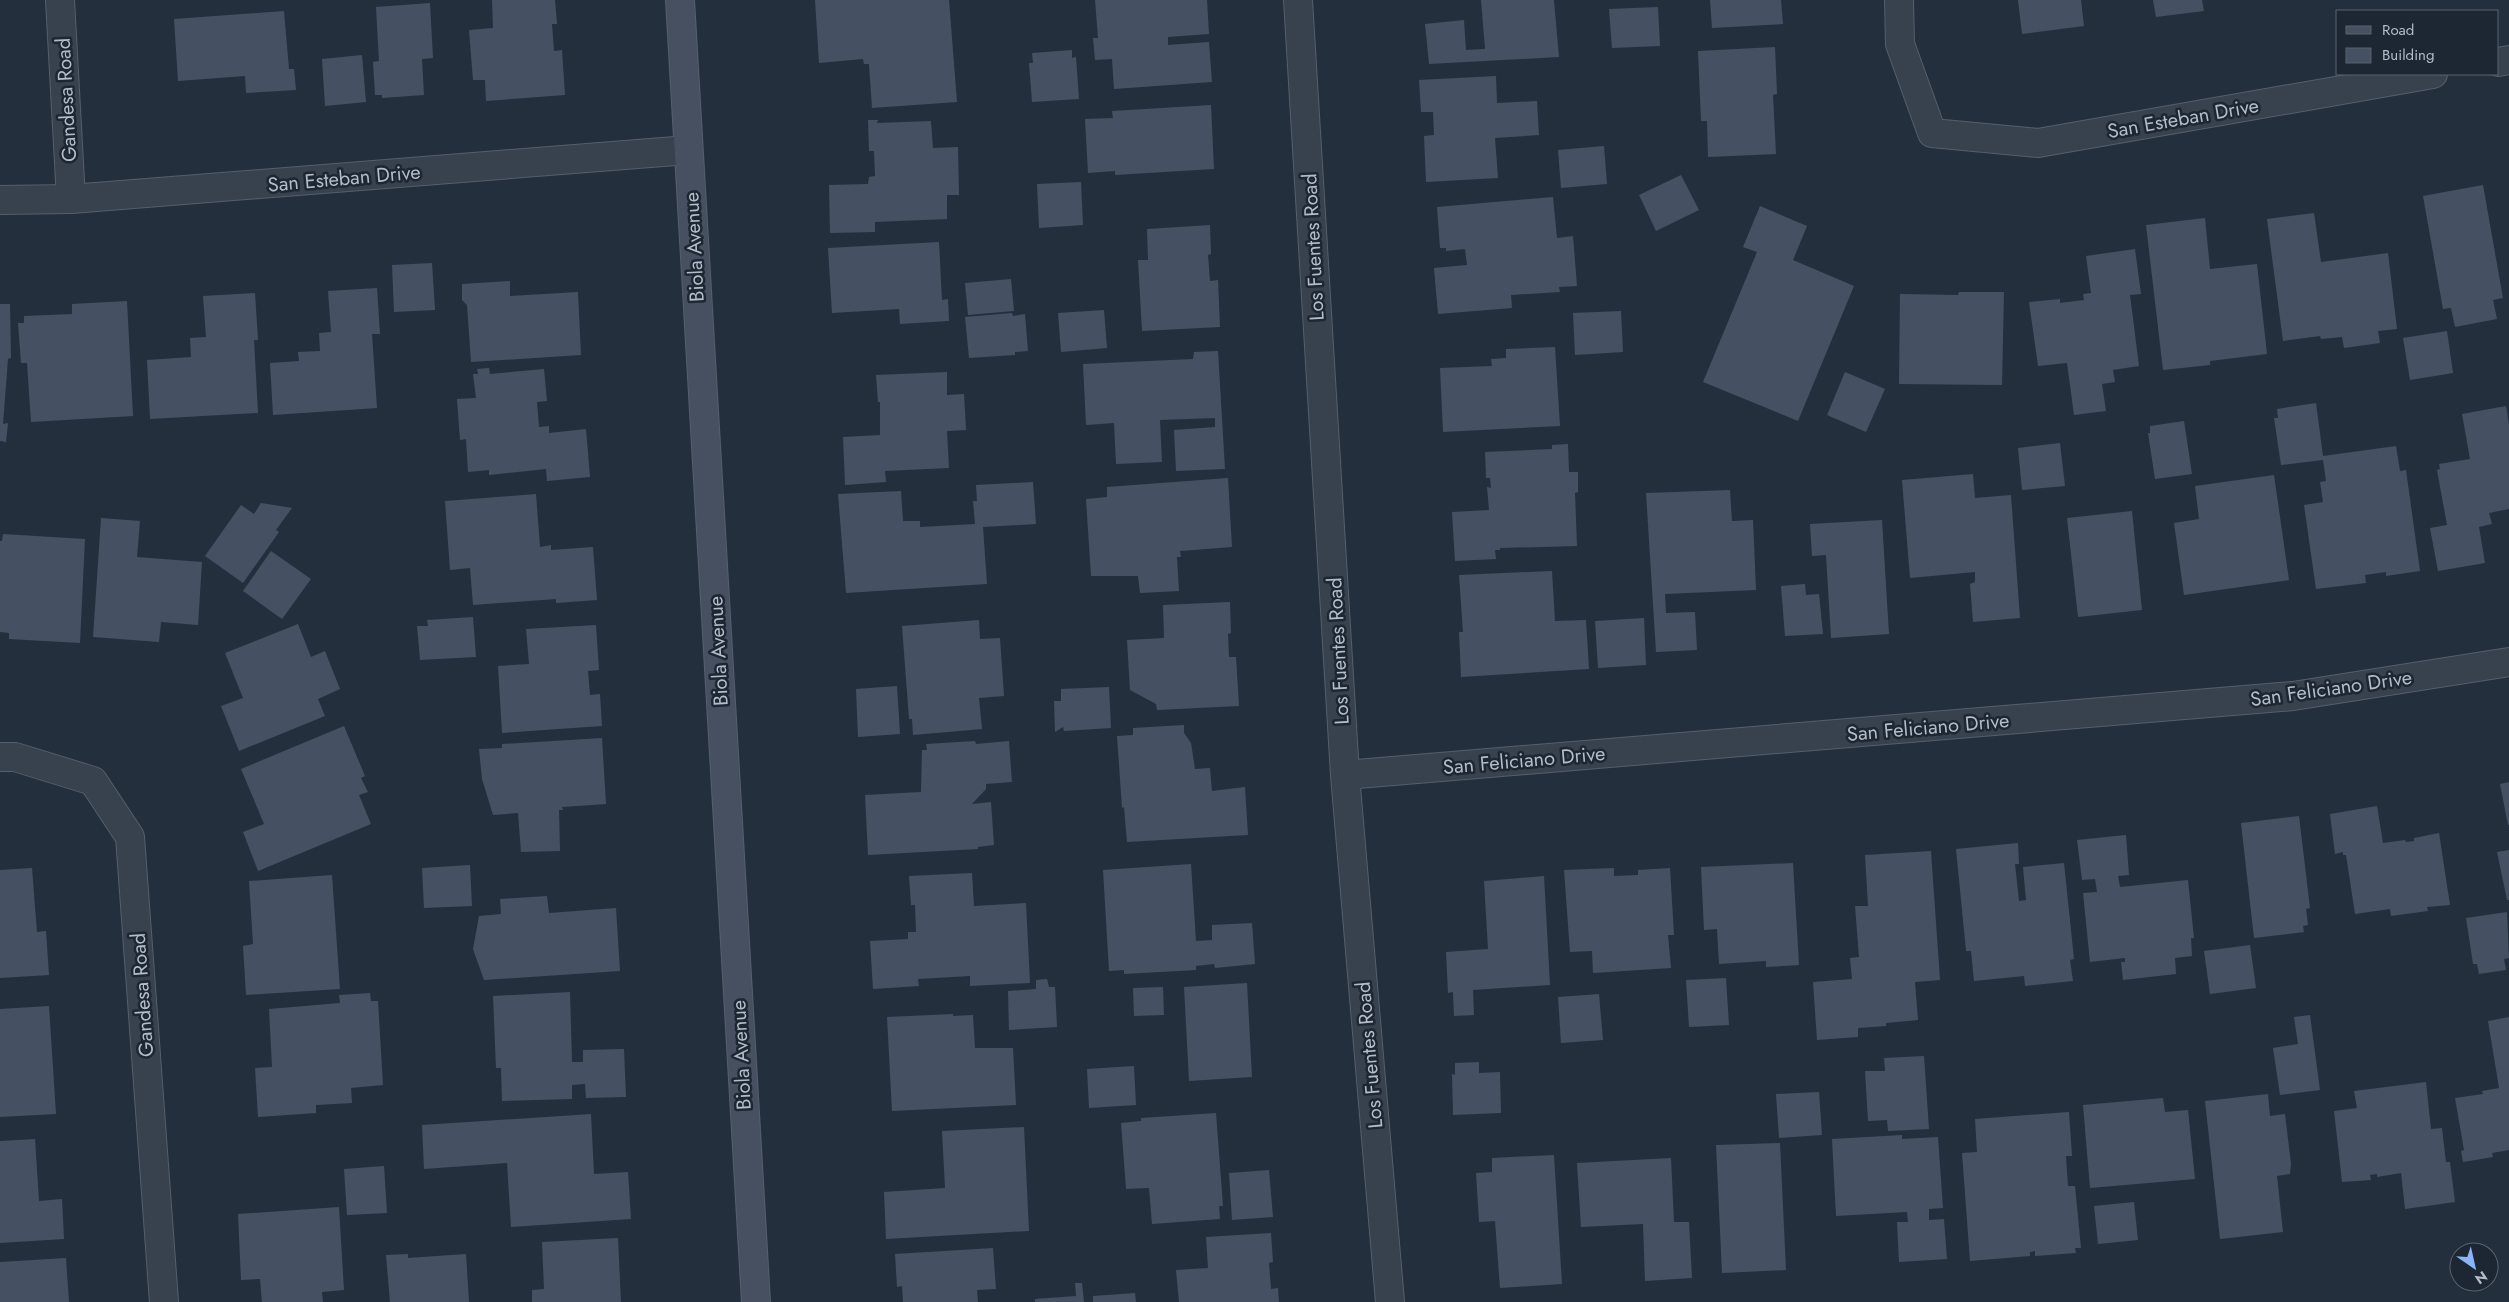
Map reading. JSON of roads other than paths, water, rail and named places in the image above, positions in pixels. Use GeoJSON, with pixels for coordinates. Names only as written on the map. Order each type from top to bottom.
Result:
{"type":"FeatureCollection","features":[{"type":"Feature","properties":{"kind":"street","name":"Gandesa Road"},"geometry":{"type":"LineString","coordinates":[[60,0],[71,199]]}},
{"type":"Feature","properties":{"kind":"street","name":"Biola Avenue"},"geometry":{"type":"LineString","coordinates":[[680,0],[756,1302]]}},
{"type":"Feature","properties":{"kind":"street","name":"Los Fuentes Road"},"geometry":{"type":"LineString","coordinates":[[1298,0],[1345,775],[1390,1302]]}},
{"type":"Feature","properties":{"kind":"street","name":"San Esteban Drive"},"geometry":{"type":"LineString","coordinates":[[1898,0],[1900,44],[1932,133],[2038,143],[2427,75]]}},
{"type":"Feature","properties":{"kind":"street","name":"San Esteban Drive"},"geometry":{"type":"LineString","coordinates":[[0,200],[71,199],[688,150]]}},
{"type":"Feature","properties":{"kind":"street","name":"San Feliciano Drive"},"geometry":{"type":"LineString","coordinates":[[1345,775],[2293,696],[2509,662]]}},
{"type":"Feature","properties":{"kind":"street","name":"Gandesa Road"},"geometry":{"type":"LineString","coordinates":[[8,757],[93,781],[130,837],[164,1302]]}}]}
